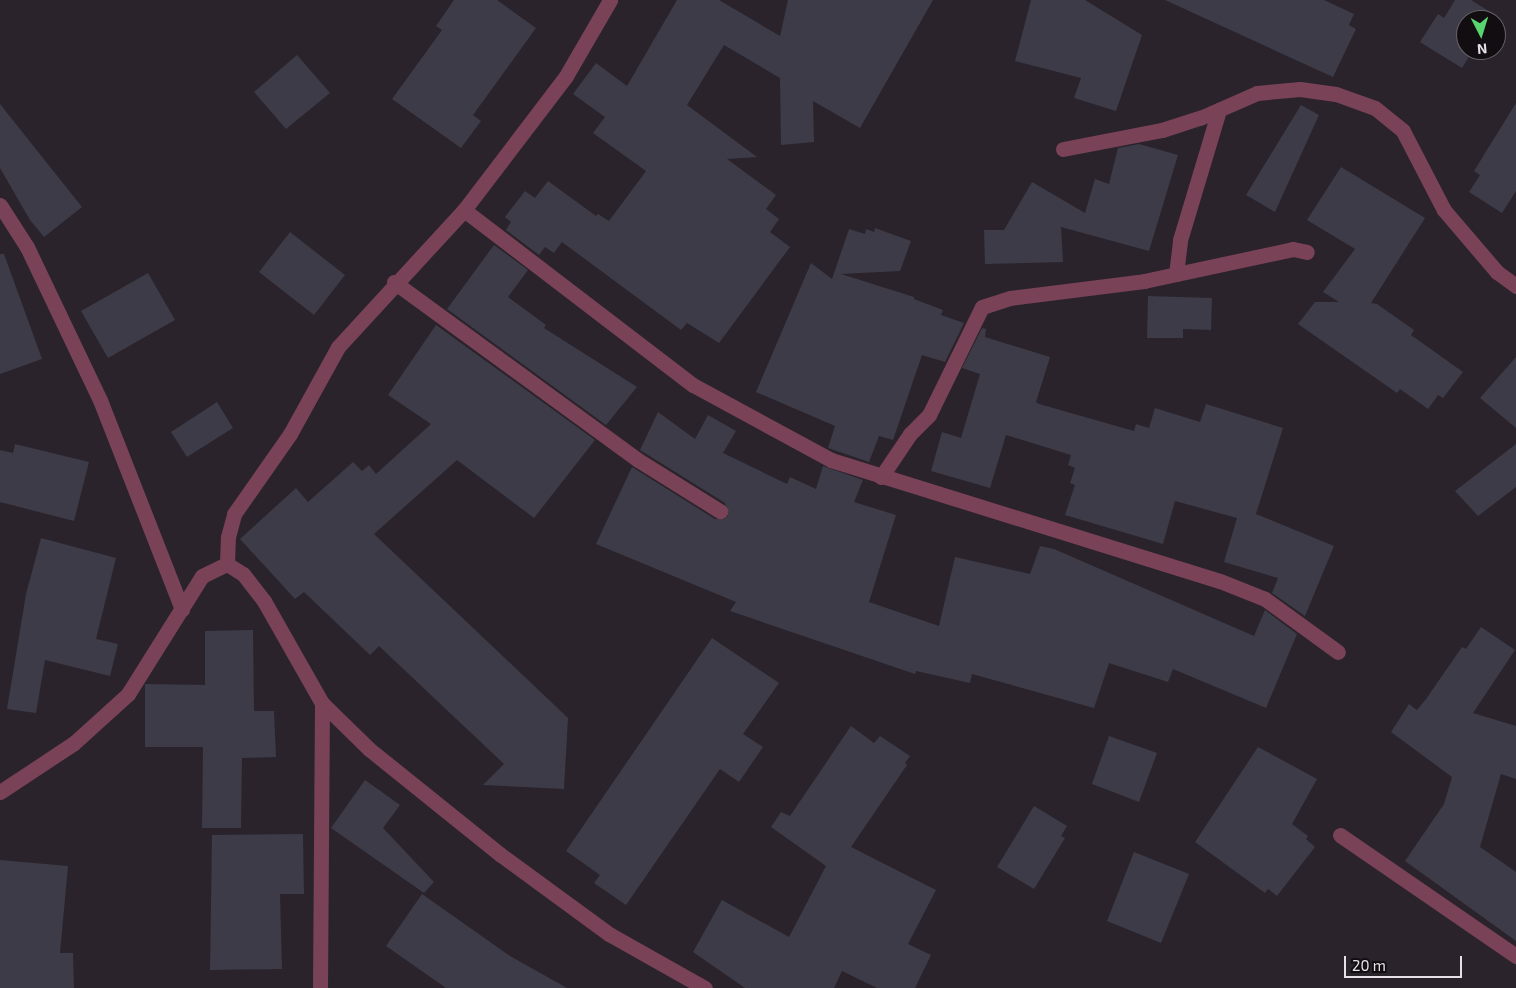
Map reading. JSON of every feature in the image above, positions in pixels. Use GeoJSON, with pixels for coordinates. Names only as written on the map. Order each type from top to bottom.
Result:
{"type":"FeatureCollection","features":[{"type":"Feature","properties":{"kind":"street"},"geometry":{"type":"LineString","coordinates":[[227,564],[228,537],[234,514],[290,434],[338,347],[394,282],[464,210],[566,76],[610,0]]}},
{"type":"Feature","properties":{"kind":"street"},"geometry":{"type":"LineString","coordinates":[[1063,149],[1162,130],[1219,110],[1257,93],[1300,89],[1336,94],[1375,108],[1403,132],[1444,210],[1497,272],[1516,286]]}},
{"type":"Feature","properties":{"kind":"street"},"geometry":{"type":"LineString","coordinates":[[1176,274],[1180,240],[1219,110]]}},
{"type":"Feature","properties":{"kind":"street"},"geometry":{"type":"LineString","coordinates":[[0,205],[27,247],[100,400],[182,609]]}},
{"type":"Feature","properties":{"kind":"street"},"geometry":{"type":"LineString","coordinates":[[464,210],[693,385],[831,460],[1220,581],[1266,599],[1338,652]]}},
{"type":"Feature","properties":{"kind":"street"},"geometry":{"type":"LineString","coordinates":[[881,477],[910,434],[929,415],[982,308],[1010,298],[1176,274],[1294,249],[1307,252]]}},
{"type":"Feature","properties":{"kind":"street"},"geometry":{"type":"LineString","coordinates":[[394,282],[638,460],[720,511]]}},
{"type":"Feature","properties":{"kind":"street"},"geometry":{"type":"LineString","coordinates":[[0,792],[74,743],[128,694],[202,576],[227,564]]}},
{"type":"Feature","properties":{"kind":"street"},"geometry":{"type":"LineString","coordinates":[[227,564],[243,574],[264,600],[322,703],[369,750],[509,860],[609,934],[705,988]]}},
{"type":"Feature","properties":{"kind":"street"},"geometry":{"type":"LineString","coordinates":[[320,988],[322,703]]}},
{"type":"Feature","properties":{"kind":"street"},"geometry":{"type":"LineString","coordinates":[[1340,835],[1516,956]]}},
{"type":"Feature","properties":{"kind":"building"},"geometry":{"type":"Polygon","coordinates":[[[454,0],[497,0],[536,28],[473,115],[481,121],[461,148],[392,99],[442,30],[436,26],[454,0]]]}},
{"type":"Feature","properties":{"kind":"building"},"geometry":{"type":"Polygon","coordinates":[[[677,0],[719,0],[780,36],[788,0],[933,0],[860,128],[813,101],[814,142],[781,145],[780,78],[724,45],[687,105],[757,157],[727,159],[776,195],[766,209],[779,219],[770,232],[790,247],[719,343],[687,323],[681,330],[562,242],[554,253],[545,247],[539,255],[506,230],[511,222],[505,217],[525,191],[535,198],[548,181],[596,216],[598,214],[609,221],[646,171],[593,133],[605,117],[573,94],[596,63],[627,86],[677,0]]]}},
{"type":"Feature","properties":{"kind":"building"},"geometry":{"type":"Polygon","coordinates":[[[1031,0],[1085,0],[1142,35],[1116,111],[1074,98],[1081,78],[1015,61],[1031,0]]]}},
{"type":"Feature","properties":{"kind":"building"},"geometry":{"type":"Polygon","coordinates":[[[1165,0],[1324,0],[1354,14],[1349,25],[1356,29],[1333,77],[1165,0]]]}},
{"type":"Feature","properties":{"kind":"building"},"geometry":{"type":"Polygon","coordinates":[[[1455,0],[1471,0],[1487,10],[1456,10],[1456,60],[1467,60],[1462,68],[1420,42],[1438,14],[1444,18],[1455,0]]]}},
{"type":"Feature","properties":{"kind":"building"},"geometry":{"type":"Polygon","coordinates":[[[297,55],[330,93],[286,129],[254,92],[297,55]]]}},
{"type":"Feature","properties":{"kind":"building"},"geometry":{"type":"Polygon","coordinates":[[[1516,103],[1516,191],[1502,213],[1469,192],[1480,175],[1474,171],[1516,103]]]}},
{"type":"Feature","properties":{"kind":"building"},"geometry":{"type":"Polygon","coordinates":[[[0,104],[82,207],[44,237],[30,220],[0,168],[0,104]]]}},
{"type":"Feature","properties":{"kind":"building"},"geometry":{"type":"Polygon","coordinates":[[[1301,105],[1319,115],[1275,212],[1246,195],[1301,105]]]}},
{"type":"Feature","properties":{"kind":"building"},"geometry":{"type":"Polygon","coordinates":[[[1139,144],[1178,155],[1149,251],[1061,227],[1063,262],[985,264],[984,230],[1004,230],[1032,182],[1085,213],[1095,179],[1109,184],[1118,148],[1139,144]]]}},
{"type":"Feature","properties":{"kind":"building"},"geometry":{"type":"Polygon","coordinates":[[[1341,167],[1425,218],[1371,303],[1377,304],[1414,330],[1411,335],[1463,372],[1443,398],[1438,395],[1428,409],[1400,389],[1397,393],[1298,324],[1315,302],[1339,302],[1323,292],[1355,249],[1307,220],[1341,167]]]}},
{"type":"Feature","properties":{"kind":"building"},"geometry":{"type":"Polygon","coordinates":[[[875,228],[911,241],[900,271],[841,274],[914,297],[914,299],[943,310],[941,315],[964,323],[945,362],[922,355],[893,440],[879,436],[869,462],[828,448],[835,426],[756,392],[811,263],[832,279],[849,229],[865,234],[866,229],[874,232],[875,228]]]}},
{"type":"Feature","properties":{"kind":"building"},"geometry":{"type":"Polygon","coordinates":[[[290,232],[345,275],[314,315],[259,272],[290,232]]]}},
{"type":"Feature","properties":{"kind":"building"},"geometry":{"type":"Polygon","coordinates":[[[494,245],[528,270],[508,297],[546,325],[544,328],[637,387],[606,425],[447,309],[494,245]]]}},
{"type":"Feature","properties":{"kind":"building"},"geometry":{"type":"Polygon","coordinates":[[[0,254],[4,254],[42,359],[0,374],[0,254]]]}},
{"type":"Feature","properties":{"kind":"building"},"geometry":{"type":"Polygon","coordinates":[[[148,273],[175,320],[108,358],[81,311],[148,273]]]}},
{"type":"Feature","properties":{"kind":"building"},"geometry":{"type":"Polygon","coordinates":[[[1148,296],[1212,298],[1211,330],[1183,329],[1183,338],[1147,338],[1148,296]]]}},
{"type":"Feature","properties":{"kind":"building"},"geometry":{"type":"Polygon","coordinates":[[[436,325],[595,440],[534,518],[457,460],[374,534],[568,718],[564,789],[483,785],[504,764],[379,646],[370,655],[304,592],[295,599],[240,539],[296,488],[308,502],[353,462],[362,471],[369,465],[376,474],[431,424],[388,395],[436,325]]]}},
{"type":"Feature","properties":{"kind":"building"},"geometry":{"type":"Polygon","coordinates":[[[982,328],[986,329],[985,337],[1050,357],[1036,402],[1039,404],[1134,431],[1136,424],[1149,428],[1155,408],[1200,422],[1206,404],[1283,428],[1256,514],[1334,546],[1305,616],[1272,593],[1278,578],[1224,562],[1237,518],[1175,501],[1163,544],[1065,515],[1075,485],[1070,483],[1075,468],[1068,465],[1071,455],[1006,435],[990,488],[931,471],[942,432],[961,438],[980,374],[962,368],[982,328]]]}},
{"type":"Feature","properties":{"kind":"building"},"geometry":{"type":"Polygon","coordinates":[[[1516,357],[1516,428],[1480,398],[1516,357]]]}},
{"type":"Feature","properties":{"kind":"building"},"geometry":{"type":"Polygon","coordinates":[[[217,402],[233,428],[187,457],[171,432],[217,402]]]}},
{"type":"Feature","properties":{"kind":"building"},"geometry":{"type":"Polygon","coordinates":[[[658,412],[695,439],[708,415],[736,431],[723,453],[787,484],[790,477],[816,489],[823,466],[863,480],[854,502],[896,515],[869,602],[939,626],[955,557],[1030,574],[1040,546],[1054,549],[1254,636],[1265,610],[1297,634],[1266,708],[1173,669],[1168,682],[1109,663],[1094,708],[972,674],[970,683],[916,671],[915,674],[730,611],[736,602],[596,544],[632,467],[715,519],[724,519],[728,516],[725,503],[640,450],[658,412]]]}},
{"type":"Feature","properties":{"kind":"building"},"geometry":{"type":"Polygon","coordinates":[[[15,444],[89,462],[74,521],[0,502],[0,450],[13,453],[15,444]]]}},
{"type":"Feature","properties":{"kind":"building"},"geometry":{"type":"Polygon","coordinates":[[[1516,444],[1516,487],[1478,516],[1455,491],[1516,444]]]}},
{"type":"Feature","properties":{"kind":"building"},"geometry":{"type":"Polygon","coordinates":[[[41,538],[116,558],[96,639],[118,644],[110,676],[45,660],[36,713],[7,709],[26,594],[41,538]]]}},
{"type":"Feature","properties":{"kind":"building"},"geometry":{"type":"Polygon","coordinates":[[[1481,627],[1515,650],[1473,713],[1516,726],[1516,779],[1501,774],[1480,847],[1516,872],[1516,941],[1405,861],[1444,804],[1452,777],[1391,732],[1409,704],[1417,710],[1462,647],[1466,649],[1481,627]]]}},
{"type":"Feature","properties":{"kind":"building"},"geometry":{"type":"Polygon","coordinates":[[[253,630],[254,711],[274,711],[276,757],[242,758],[241,828],[202,828],[203,747],[145,747],[145,684],[205,685],[205,631],[253,630]]]}},
{"type":"Feature","properties":{"kind":"building"},"geometry":{"type":"Polygon","coordinates":[[[712,638],[779,683],[743,734],[763,747],[739,782],[720,769],[626,905],[594,883],[600,875],[566,851],[712,638]]]}},
{"type":"Feature","properties":{"kind":"building"},"geometry":{"type":"Polygon","coordinates":[[[851,726],[874,743],[880,736],[910,756],[905,763],[907,765],[851,847],[936,890],[908,944],[931,955],[915,988],[877,988],[842,971],[834,988],[745,988],[693,952],[722,900],[789,937],[826,866],[771,827],[781,812],[790,816],[851,726]]]}},
{"type":"Feature","properties":{"kind":"building"},"geometry":{"type":"Polygon","coordinates":[[[1109,736],[1157,753],[1139,802],[1092,784],[1109,736]]]}},
{"type":"Feature","properties":{"kind":"building"},"geometry":{"type":"Polygon","coordinates":[[[1258,747],[1317,779],[1292,824],[1308,836],[1306,839],[1315,847],[1277,896],[1268,889],[1265,893],[1195,842],[1258,747]]]}},
{"type":"Feature","properties":{"kind":"building"},"geometry":{"type":"Polygon","coordinates":[[[365,780],[400,805],[383,828],[434,882],[424,893],[331,828],[365,780]]]}},
{"type":"Feature","properties":{"kind":"building"},"geometry":{"type":"Polygon","coordinates":[[[1034,806],[1067,826],[1061,836],[1065,838],[1034,889],[997,867],[1034,806]]]}},
{"type":"Feature","properties":{"kind":"building"},"geometry":{"type":"Polygon","coordinates":[[[303,834],[304,894],[280,894],[282,969],[210,970],[212,835],[303,834]]]}},
{"type":"Feature","properties":{"kind":"building"},"geometry":{"type":"Polygon","coordinates":[[[1134,852],[1189,874],[1161,943],[1107,921],[1134,852]]]}},
{"type":"Feature","properties":{"kind":"building"},"geometry":{"type":"Polygon","coordinates":[[[0,860],[68,866],[60,953],[73,953],[74,988],[0,988],[0,860]]]}},
{"type":"Feature","properties":{"kind":"building"},"geometry":{"type":"Polygon","coordinates":[[[422,894],[510,956],[567,988],[446,988],[386,946],[422,894]]]}}]}
